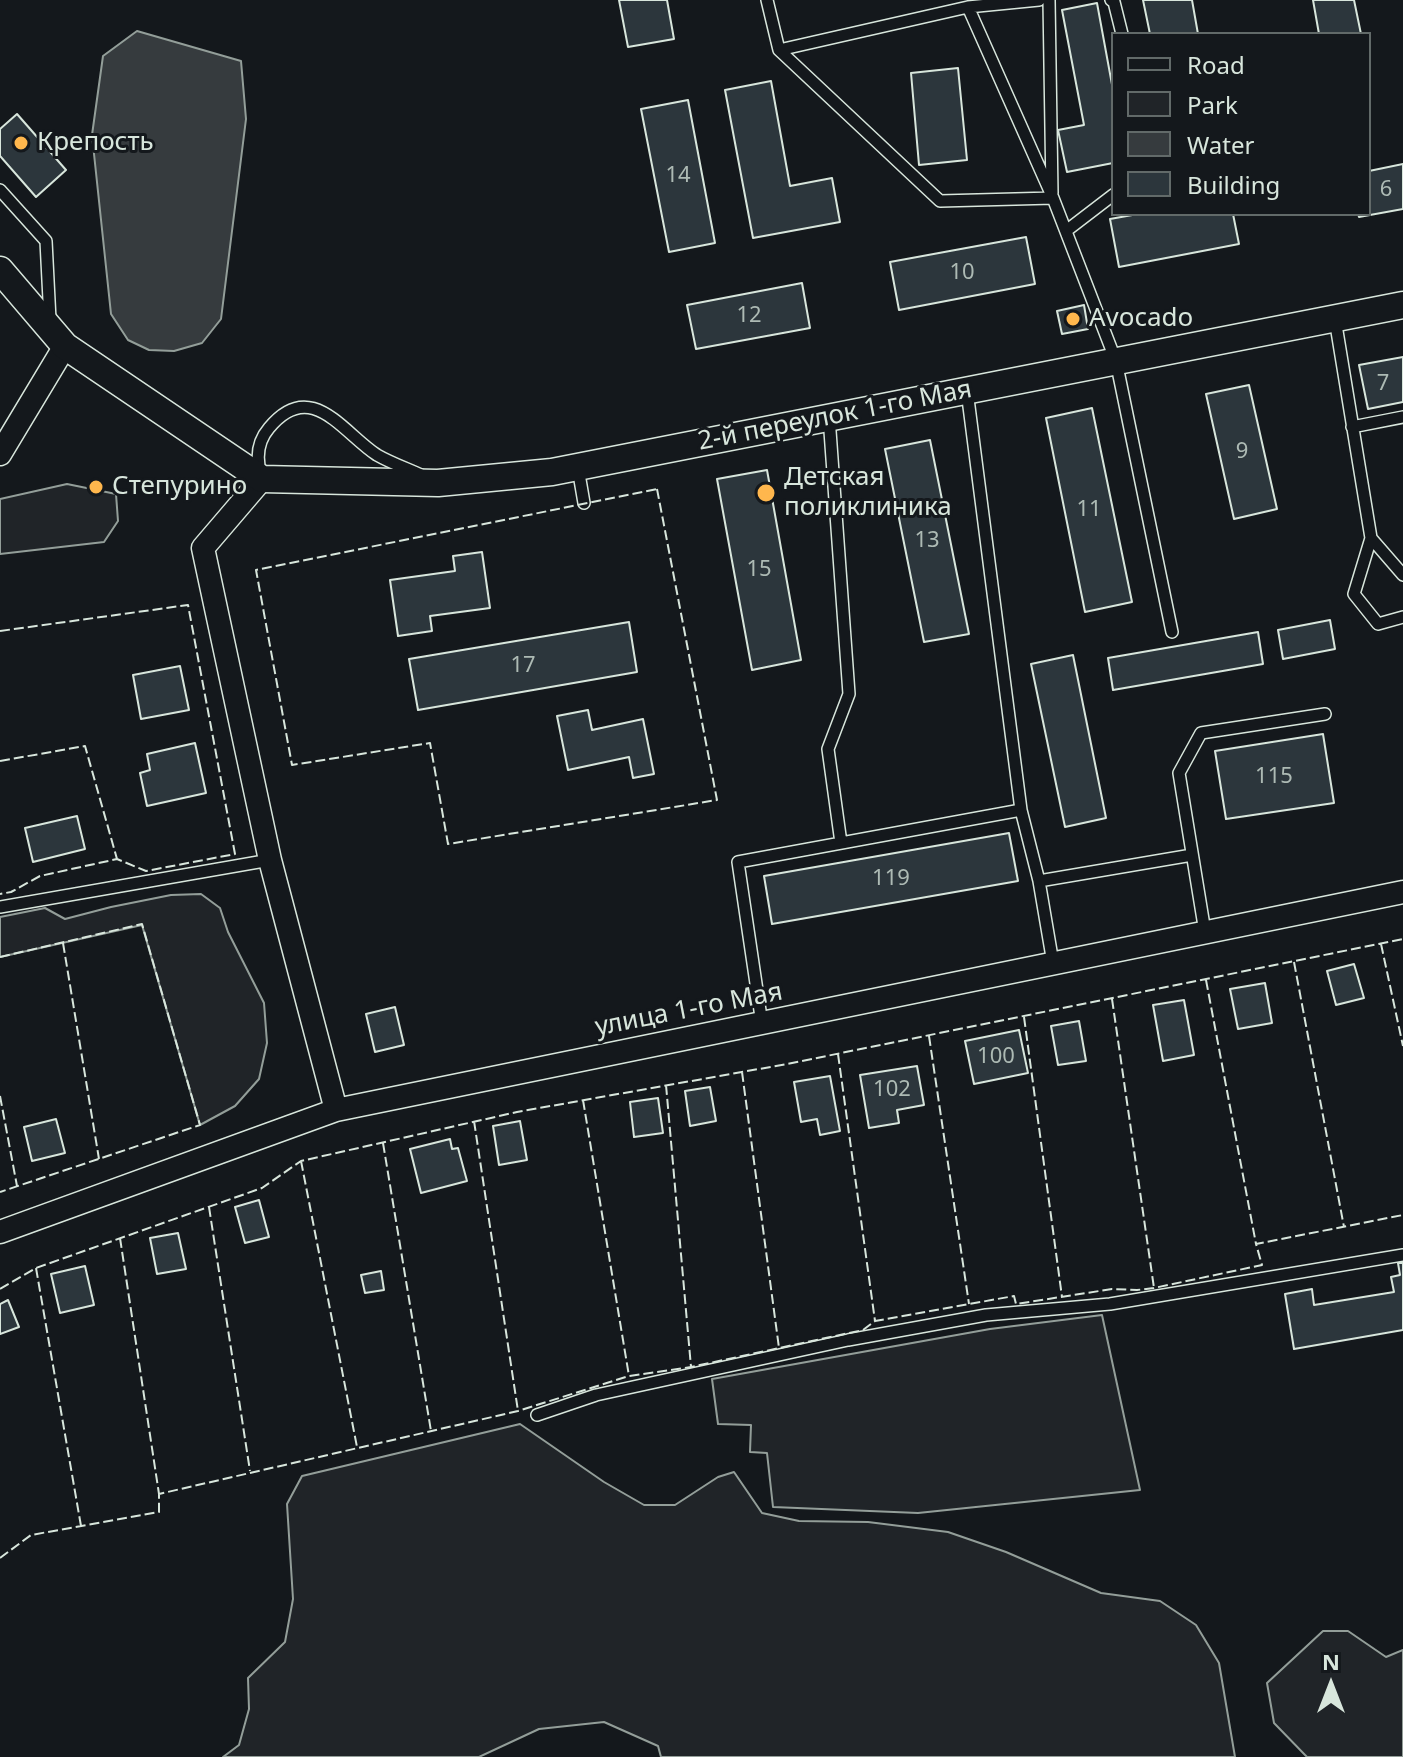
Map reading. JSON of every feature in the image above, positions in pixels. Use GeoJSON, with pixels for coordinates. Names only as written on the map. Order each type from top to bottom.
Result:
{"type":"FeatureCollection","features":[{"type":"Feature","properties":{"kind":"street"},"geometry":{"type":"LineString","coordinates":[[0,270],[57,337],[262,479],[203,548],[270,860],[336,1110]]}},
{"type":"Feature","properties":{"kind":"street","name":"2-й переулок 1-го Мая"},"geometry":{"type":"LineString","coordinates":[[262,479],[438,483],[510,477],[1403,305]]}},
{"type":"Feature","properties":{"kind":"street"},"geometry":{"type":"LineString","coordinates":[[0,454],[57,337]]}},
{"type":"Feature","properties":{"kind":"street","name":"улица 1-го Мая"},"geometry":{"type":"LineString","coordinates":[[0,1232],[336,1110],[1403,892]]}},
{"type":"Feature","properties":{"kind":"lane"},"geometry":{"type":"LineString","coordinates":[[767,0],[779,50],[940,201],[1053,198]]}},
{"type":"Feature","properties":{"kind":"lane"},"geometry":{"type":"LineString","coordinates":[[779,50],[968,7],[1039,0]]}},
{"type":"Feature","properties":{"kind":"lane"},"geometry":{"type":"LineString","coordinates":[[1049,0],[1053,198]]}},
{"type":"Feature","properties":{"kind":"lane"},"geometry":{"type":"LineString","coordinates":[[1111,0],[1122,32]]}},
{"type":"Feature","properties":{"kind":"lane"},"geometry":{"type":"LineString","coordinates":[[968,7],[1053,198],[1116,361],[1172,632]]}},
{"type":"Feature","properties":{"kind":"lane"},"geometry":{"type":"LineString","coordinates":[[0,190],[46,241],[57,337]]}},
{"type":"Feature","properties":{"kind":"lane"},"geometry":{"type":"LineString","coordinates":[[1066,231],[1111,197]]}},
{"type":"Feature","properties":{"kind":"lane"},"geometry":{"type":"LineString","coordinates":[[1335,319],[1371,538],[1354,594],[1378,624],[1403,617]]}},
{"type":"Feature","properties":{"kind":"lane"},"geometry":{"type":"LineString","coordinates":[[967,391],[1021,810],[1039,881],[1053,963]]}},
{"type":"Feature","properties":{"kind":"lane"},"geometry":{"type":"LineString","coordinates":[[262,479],[258,455],[265,432],[276,419],[291,411],[307,408],[324,410],[377,454],[438,483]]}},
{"type":"Feature","properties":{"kind":"lane"},"geometry":{"type":"LineString","coordinates":[[829,416],[849,694],[828,749],[841,843]]}},
{"type":"Feature","properties":{"kind":"lane"},"geometry":{"type":"LineString","coordinates":[[1352,427],[1403,417]]}},
{"type":"Feature","properties":{"kind":"lane"},"geometry":{"type":"LineString","coordinates":[[578,466],[584,503]]}},
{"type":"Feature","properties":{"kind":"lane"},"geometry":{"type":"LineString","coordinates":[[1371,538],[1403,575]]}},
{"type":"Feature","properties":{"kind":"lane"},"geometry":{"type":"LineString","coordinates":[[1205,932],[1179,773],[1201,733],[1325,714]]}},
{"type":"Feature","properties":{"kind":"lane"},"geometry":{"type":"LineString","coordinates":[[762,1025],[738,862],[1021,810]]}},
{"type":"Feature","properties":{"kind":"lane"},"geometry":{"type":"LineString","coordinates":[[1039,881],[1192,855]]}},
{"type":"Feature","properties":{"kind":"lane"},"geometry":{"type":"LineString","coordinates":[[0,907],[270,860]]}},
{"type":"Feature","properties":{"kind":"lane"},"geometry":{"type":"LineString","coordinates":[[537,1415],[596,1395],[848,1340],[986,1315],[1110,1304],[1403,1255]]}},
{"type":"Feature","properties":{"kind":"green space"},"geometry":{"type":"Polygon","coordinates":[[[67,484],[116,494],[118,521],[104,542],[0,554],[0,499],[67,484]]]}},
{"type":"Feature","properties":{"kind":"green space"},"geometry":{"type":"Polygon","coordinates":[[[201,894],[220,908],[228,932],[264,1003],[267,1043],[259,1079],[235,1106],[200,1125],[142,925],[0,957],[0,917],[45,908],[65,919],[171,895],[201,894]]]}},
{"type":"Feature","properties":{"kind":"green space"},"geometry":{"type":"Polygon","coordinates":[[[1102,1315],[1140,1490],[918,1513],[773,1507],[767,1453],[750,1452],[751,1425],[718,1424],[712,1379],[990,1329],[1102,1315]]]}},
{"type":"Feature","properties":{"kind":"green space"},"geometry":{"type":"Polygon","coordinates":[[[520,1424],[604,1482],[644,1505],[675,1505],[718,1477],[734,1472],[762,1513],[799,1521],[868,1522],[948,1532],[1006,1552],[1101,1593],[1160,1601],[1196,1625],[1219,1663],[1235,1757],[661,1757],[658,1746],[604,1722],[539,1729],[479,1757],[223,1757],[239,1745],[249,1709],[248,1678],[285,1642],[293,1599],[287,1504],[302,1476],[520,1424]]]}},
{"type":"Feature","properties":{"kind":"green space"},"geometry":{"type":"Polygon","coordinates":[[[1323,1631],[1348,1631],[1386,1657],[1403,1650],[1403,1757],[1307,1757],[1274,1723],[1267,1683],[1323,1631]]]}},
{"type":"Feature","properties":{"kind":"water"},"geometry":{"type":"Polygon","coordinates":[[[137,31],[241,61],[246,119],[221,319],[202,343],[174,351],[149,350],[128,340],[111,314],[92,135],[103,56],[137,31]]]}},
{"type":"Feature","properties":{"kind":"building"},"geometry":{"type":"Polygon","coordinates":[[[619,0],[667,0],[674,39],[628,47],[619,0]]]}},
{"type":"Feature","properties":{"kind":"building"},"geometry":{"type":"Polygon","coordinates":[[[1143,0],[1192,0],[1198,32],[1150,32],[1143,0]]]}},
{"type":"Feature","properties":{"kind":"building"},"geometry":{"type":"Polygon","coordinates":[[[1313,0],[1354,0],[1361,32],[1319,32],[1313,0]]]}},
{"type":"Feature","properties":{"kind":"building"},"geometry":{"type":"Polygon","coordinates":[[[1097,3],[1111,79],[1111,163],[1067,172],[1058,130],[1084,125],[1062,10],[1097,3]]]}},
{"type":"Feature","properties":{"kind":"building"},"geometry":{"type":"Polygon","coordinates":[[[958,68],[967,160],[919,165],[911,73],[958,68]]]}},
{"type":"Feature","properties":{"kind":"building"},"geometry":{"type":"Polygon","coordinates":[[[771,81],[790,186],[832,178],[840,222],[753,238],[725,90],[771,81]]]}},
{"type":"Feature","properties":{"kind":"building"},"geometry":{"type":"Polygon","coordinates":[[[688,100],[715,243],[669,252],[641,109],[688,100]]]}},
{"type":"Feature","properties":{"kind":"building","name":"Крепость"},"geometry":{"type":"Polygon","coordinates":[[[17,114],[66,170],[36,197],[0,156],[0,129],[17,114]]]}},
{"type":"Feature","properties":{"kind":"building"},"geometry":{"type":"Polygon","coordinates":[[[1403,164],[1403,209],[1371,215],[1371,171],[1403,164]]]}},
{"type":"Feature","properties":{"kind":"building"},"geometry":{"type":"Polygon","coordinates":[[[1127,216],[1233,216],[1239,244],[1119,267],[1110,219],[1127,216]]]}},
{"type":"Feature","properties":{"kind":"building"},"geometry":{"type":"Polygon","coordinates":[[[1026,237],[1035,284],[899,310],[890,262],[1026,237]]]}},
{"type":"Feature","properties":{"kind":"building"},"geometry":{"type":"Polygon","coordinates":[[[802,283],[810,328],[696,349],[687,305],[802,283]]]}},
{"type":"Feature","properties":{"kind":"building"},"geometry":{"type":"Polygon","coordinates":[[[1084,305],[1088,329],[1062,334],[1057,311],[1084,305]]]}},
{"type":"Feature","properties":{"kind":"building"},"geometry":{"type":"Polygon","coordinates":[[[1403,357],[1403,402],[1368,409],[1359,365],[1403,357]]]}},
{"type":"Feature","properties":{"kind":"building"},"geometry":{"type":"Polygon","coordinates":[[[1249,385],[1277,509],[1234,519],[1206,394],[1249,385]]]}},
{"type":"Feature","properties":{"kind":"building"},"geometry":{"type":"Polygon","coordinates":[[[1092,408],[1132,602],[1085,612],[1046,418],[1092,408]]]}},
{"type":"Feature","properties":{"kind":"building"},"geometry":{"type":"Polygon","coordinates":[[[930,440],[969,634],[924,642],[885,449],[930,440]]]}},
{"type":"Feature","properties":{"kind":"building"},"geometry":{"type":"Polygon","coordinates":[[[767,470],[801,660],[752,670],[717,479],[767,470]]]}},
{"type":"Feature","properties":{"kind":"building"},"geometry":{"type":"Polygon","coordinates":[[[482,552],[490,608],[430,616],[432,631],[398,636],[390,580],[455,571],[453,556],[482,552]]]}},
{"type":"Feature","properties":{"kind":"building"},"geometry":{"type":"Polygon","coordinates":[[[1330,620],[1335,649],[1283,659],[1278,630],[1330,620]]]}},
{"type":"Feature","properties":{"kind":"building"},"geometry":{"type":"Polygon","coordinates":[[[629,622],[637,672],[418,710],[409,659],[629,622]]]}},
{"type":"Feature","properties":{"kind":"building"},"geometry":{"type":"Polygon","coordinates":[[[1258,632],[1263,664],[1113,690],[1108,658],[1258,632]]]}},
{"type":"Feature","properties":{"kind":"building"},"geometry":{"type":"Polygon","coordinates":[[[1073,655],[1106,818],[1065,827],[1031,664],[1073,655]]]}},
{"type":"Feature","properties":{"kind":"building"},"geometry":{"type":"Polygon","coordinates":[[[180,666],[189,710],[141,719],[133,675],[180,666]]]}},
{"type":"Feature","properties":{"kind":"building"},"geometry":{"type":"Polygon","coordinates":[[[588,710],[592,730],[643,719],[654,774],[633,778],[629,757],[568,770],[557,716],[588,710]]]}},
{"type":"Feature","properties":{"kind":"building"},"geometry":{"type":"Polygon","coordinates":[[[1323,734],[1334,803],[1226,819],[1215,751],[1323,734]]]}},
{"type":"Feature","properties":{"kind":"building"},"geometry":{"type":"Polygon","coordinates":[[[195,743],[206,793],[147,806],[140,773],[150,770],[147,754],[195,743]]]}},
{"type":"Feature","properties":{"kind":"building"},"geometry":{"type":"Polygon","coordinates":[[[77,816],[85,849],[33,862],[25,828],[77,816]]]}},
{"type":"Feature","properties":{"kind":"building"},"geometry":{"type":"Polygon","coordinates":[[[1009,833],[1018,881],[772,924],[764,876],[1009,833]]]}},
{"type":"Feature","properties":{"kind":"building"},"geometry":{"type":"Polygon","coordinates":[[[1354,964],[1364,998],[1336,1005],[1327,971],[1354,964]]]}},
{"type":"Feature","properties":{"kind":"building"},"geometry":{"type":"Polygon","coordinates":[[[1265,983],[1272,1023],[1238,1029],[1230,989],[1265,983]]]}},
{"type":"Feature","properties":{"kind":"building"},"geometry":{"type":"Polygon","coordinates":[[[1184,1000],[1194,1055],[1163,1061],[1153,1005],[1184,1000]]]}},
{"type":"Feature","properties":{"kind":"building"},"geometry":{"type":"Polygon","coordinates":[[[395,1007],[404,1045],[375,1052],[366,1014],[395,1007]]]}},
{"type":"Feature","properties":{"kind":"building"},"geometry":{"type":"Polygon","coordinates":[[[1079,1021],[1086,1061],[1058,1065],[1051,1026],[1079,1021]]]}},
{"type":"Feature","properties":{"kind":"building"},"geometry":{"type":"Polygon","coordinates":[[[1019,1030],[1028,1073],[974,1084],[965,1041],[1019,1030]]]}},
{"type":"Feature","properties":{"kind":"building"},"geometry":{"type":"Polygon","coordinates":[[[917,1066],[924,1105],[897,1110],[899,1123],[869,1128],[860,1075],[917,1066]]]}},
{"type":"Feature","properties":{"kind":"building"},"geometry":{"type":"Polygon","coordinates":[[[830,1076],[840,1131],[820,1135],[817,1119],[801,1122],[794,1082],[830,1076]]]}},
{"type":"Feature","properties":{"kind":"building"},"geometry":{"type":"Polygon","coordinates":[[[710,1087],[716,1121],[690,1126],[685,1091],[710,1087]]]}},
{"type":"Feature","properties":{"kind":"building"},"geometry":{"type":"Polygon","coordinates":[[[658,1098],[663,1133],[634,1137],[630,1102],[658,1098]]]}},
{"type":"Feature","properties":{"kind":"building"},"geometry":{"type":"Polygon","coordinates":[[[56,1119],[65,1153],[32,1161],[24,1127],[56,1119]]]}},
{"type":"Feature","properties":{"kind":"building"},"geometry":{"type":"Polygon","coordinates":[[[520,1121],[527,1160],[499,1165],[493,1126],[520,1121]]]}},
{"type":"Feature","properties":{"kind":"building"},"geometry":{"type":"Polygon","coordinates":[[[450,1139],[452,1149],[458,1148],[467,1181],[421,1193],[410,1149],[450,1139]]]}},
{"type":"Feature","properties":{"kind":"building"},"geometry":{"type":"Polygon","coordinates":[[[259,1200],[269,1237],[245,1243],[235,1207],[259,1200]]]}},
{"type":"Feature","properties":{"kind":"building"},"geometry":{"type":"Polygon","coordinates":[[[178,1233],[186,1269],[157,1274],[150,1238],[178,1233]]]}},
{"type":"Feature","properties":{"kind":"building"},"geometry":{"type":"Polygon","coordinates":[[[1398,1263],[1403,1263],[1403,1330],[1294,1349],[1285,1294],[1312,1289],[1314,1305],[1394,1292],[1391,1277],[1400,1275],[1398,1263]]]}},
{"type":"Feature","properties":{"kind":"building"},"geometry":{"type":"Polygon","coordinates":[[[85,1266],[94,1305],[60,1313],[51,1274],[85,1266]]]}},
{"type":"Feature","properties":{"kind":"building"},"geometry":{"type":"Polygon","coordinates":[[[381,1271],[384,1290],[365,1293],[361,1275],[381,1271]]]}},
{"type":"Feature","properties":{"kind":"building"},"geometry":{"type":"Polygon","coordinates":[[[8,1300],[19,1327],[0,1334],[0,1304],[8,1300]]]}},
{"type":"Feature","properties":{"kind":"fence"},"geometry":{"type":"LineString","coordinates":[[657,489],[717,800],[448,844],[430,743],[292,765],[256,570],[657,489]]}},
{"type":"Feature","properties":{"kind":"fence"},"geometry":{"type":"LineString","coordinates":[[0,631],[188,605],[235,854],[146,871],[117,859],[40,876],[11,892],[0,894]]}},
{"type":"Feature","properties":{"kind":"fence"},"geometry":{"type":"LineString","coordinates":[[0,761],[85,746],[117,859]]}},
{"type":"Feature","properties":{"kind":"fence"},"geometry":{"type":"LineString","coordinates":[[0,957],[142,924],[200,1125],[0,1192]]}},
{"type":"Feature","properties":{"kind":"fence"},"geometry":{"type":"LineString","coordinates":[[0,1289],[36,1268],[262,1188],[301,1161],[517,1112],[787,1064],[1403,939]]}},
{"type":"Feature","properties":{"kind":"fence"},"geometry":{"type":"LineString","coordinates":[[63,943],[99,1159]]}},
{"type":"Feature","properties":{"kind":"fence"},"geometry":{"type":"LineString","coordinates":[[1381,944],[1403,1046]]}},
{"type":"Feature","properties":{"kind":"fence"},"geometry":{"type":"LineString","coordinates":[[1294,962],[1344,1227]]}},
{"type":"Feature","properties":{"kind":"fence"},"geometry":{"type":"LineString","coordinates":[[1206,980],[1256,1244]]}},
{"type":"Feature","properties":{"kind":"fence"},"geometry":{"type":"LineString","coordinates":[[1112,999],[1154,1288]]}},
{"type":"Feature","properties":{"kind":"fence"},"geometry":{"type":"LineString","coordinates":[[1024,1017],[1062,1297]]}},
{"type":"Feature","properties":{"kind":"fence"},"geometry":{"type":"LineString","coordinates":[[929,1036],[969,1304]]}},
{"type":"Feature","properties":{"kind":"fence"},"geometry":{"type":"LineString","coordinates":[[838,1054],[875,1321]]}},
{"type":"Feature","properties":{"kind":"fence"},"geometry":{"type":"LineString","coordinates":[[742,1072],[779,1348]]}},
{"type":"Feature","properties":{"kind":"fence"},"geometry":{"type":"LineString","coordinates":[[666,1085],[691,1367]]}},
{"type":"Feature","properties":{"kind":"fence"},"geometry":{"type":"LineString","coordinates":[[0,1096],[17,1186]]}},
{"type":"Feature","properties":{"kind":"fence"},"geometry":{"type":"LineString","coordinates":[[583,1100],[629,1376]]}},
{"type":"Feature","properties":{"kind":"fence"},"geometry":{"type":"LineString","coordinates":[[474,1121],[518,1411]]}},
{"type":"Feature","properties":{"kind":"fence"},"geometry":{"type":"LineString","coordinates":[[383,1143],[431,1431]]}},
{"type":"Feature","properties":{"kind":"fence"},"geometry":{"type":"LineString","coordinates":[[301,1161],[357,1447]]}},
{"type":"Feature","properties":{"kind":"fence"},"geometry":{"type":"LineString","coordinates":[[209,1207],[250,1471]]}},
{"type":"Feature","properties":{"kind":"fence"},"geometry":{"type":"LineString","coordinates":[[0,1558],[31,1535],[159,1512],[159,1494],[518,1411],[629,1376],[691,1367],[863,1330],[875,1321],[1014,1296],[1016,1304],[1112,1289],[1154,1288],[1262,1265],[1256,1244],[1403,1215]]}},
{"type":"Feature","properties":{"kind":"fence"},"geometry":{"type":"LineString","coordinates":[[120,1238],[159,1494]]}},
{"type":"Feature","properties":{"kind":"fence"},"geometry":{"type":"LineString","coordinates":[[36,1268],[81,1526]]}},
{"type":"Feature","properties":{"kind":"place","name":"Крепость"},"geometry":{"type":"Point","coordinates":[21,143]}},
{"type":"Feature","properties":{"kind":"place","name":"Avocado"},"geometry":{"type":"Point","coordinates":[1073,319]}},
{"type":"Feature","properties":{"kind":"place","name":"Степурино"},"geometry":{"type":"Point","coordinates":[96,487]}},
{"type":"Feature","properties":{"kind":"place","name":"Детская поликлиника"},"geometry":{"type":"Point","coordinates":[766,493]}}]}
